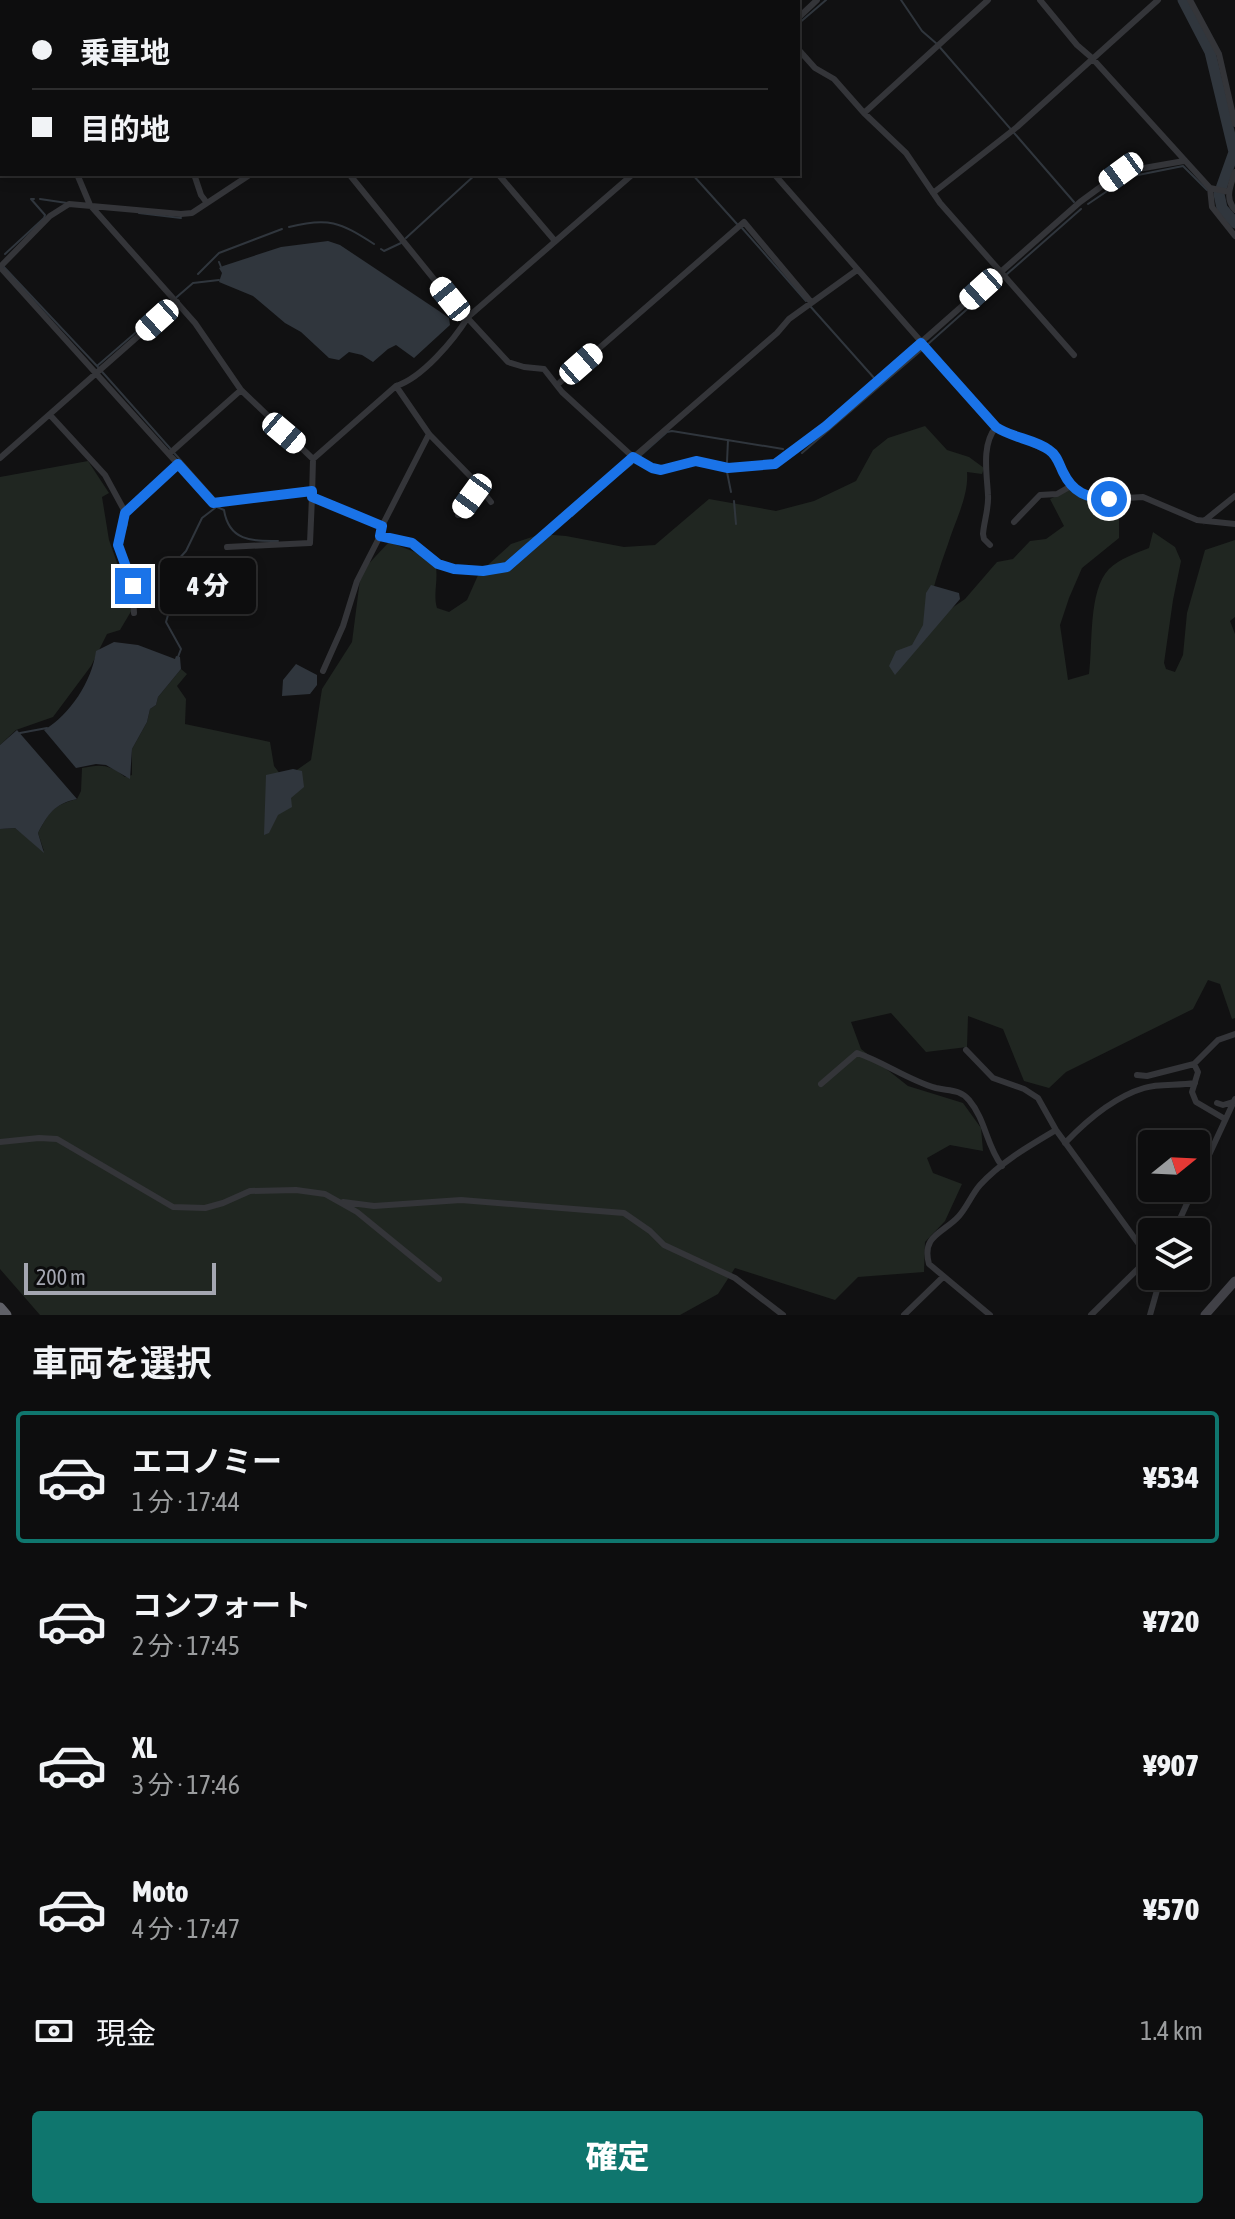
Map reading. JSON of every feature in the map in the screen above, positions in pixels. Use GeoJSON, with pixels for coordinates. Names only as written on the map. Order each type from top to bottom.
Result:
{"type":"FeatureCollection","features":[{"type":"Feature","properties":{"kind":"highway"},"geometry":{"type":"LineString","coordinates":[[0,1308],[6,1315]]}},
{"type":"Feature","properties":{"kind":"main road"},"geometry":{"type":"LineString","coordinates":[[1205,1315],[1235,1281]]}},
{"type":"Feature","properties":{"kind":"street"},"geometry":{"type":"LineString","coordinates":[[800,16],[817,0]]}},
{"type":"Feature","properties":{"kind":"street"},"geometry":{"type":"LineString","coordinates":[[864,113],[988,0]]}},
{"type":"Feature","properties":{"kind":"street"},"geometry":{"type":"LineString","coordinates":[[1040,0],[1077,45],[1210,188],[1229,192]]}},
{"type":"Feature","properties":{"kind":"street"},"geometry":{"type":"LineString","coordinates":[[933,193],[1017,127],[1158,0]]}},
{"type":"Feature","properties":{"kind":"street"},"geometry":{"type":"LineString","coordinates":[[1190,0],[1219,54],[1235,124]]}},
{"type":"Feature","properties":{"kind":"street"},"geometry":{"type":"LineString","coordinates":[[800,51],[815,68],[834,79],[906,153],[933,193],[1074,355]]}},
{"type":"Feature","properties":{"kind":"street"},"geometry":{"type":"LineString","coordinates":[[351,176],[450,299],[508,362],[544,369],[562,392],[633,457],[661,470],[696,461],[728,468],[775,464],[826,426],[1080,202],[1121,172],[1184,161]]}},
{"type":"Feature","properties":{"kind":"street"},"geometry":{"type":"LineString","coordinates":[[1235,172],[1229,192],[1231,206],[1235,210]]}},
{"type":"Feature","properties":{"kind":"street"},"geometry":{"type":"LineString","coordinates":[[78,176],[90,205],[195,323],[241,390],[313,459]]}},
{"type":"Feature","properties":{"kind":"street"},"geometry":{"type":"LineString","coordinates":[[195,176],[206,201]]}},
{"type":"Feature","properties":{"kind":"street"},"geometry":{"type":"LineString","coordinates":[[248,176],[192,213],[68,204],[50,216],[1,266],[213,503],[312,494],[382,526]]}},
{"type":"Feature","properties":{"kind":"street"},"geometry":{"type":"LineString","coordinates":[[500,176],[555,241]]}},
{"type":"Feature","properties":{"kind":"street"},"geometry":{"type":"LineString","coordinates":[[227,547],[310,543],[313,459],[396,386],[410,381],[422,371],[468,317],[631,176]]}},
{"type":"Feature","properties":{"kind":"street"},"geometry":{"type":"LineString","coordinates":[[776,176],[996,427],[1053,453],[1071,486],[1093,498],[1129,500],[1143,497],[1204,521],[1235,524]]}},
{"type":"Feature","properties":{"kind":"street"},"geometry":{"type":"LineString","coordinates":[[1210,188],[1212,207],[1235,236]]}},
{"type":"Feature","properties":{"kind":"street"},"geometry":{"type":"LineString","coordinates":[[558,384],[744,222],[811,302]]}},
{"type":"Feature","properties":{"kind":"street"},"geometry":{"type":"LineString","coordinates":[[380,536],[412,543],[438,564],[454,569],[483,571],[507,567],[811,302],[857,270]]}},
{"type":"Feature","properties":{"kind":"street"},"geometry":{"type":"LineString","coordinates":[[0,458],[177,302]]}},
{"type":"Feature","properties":{"kind":"street"},"geometry":{"type":"LineString","coordinates":[[396,386],[429,434],[491,502]]}},
{"type":"Feature","properties":{"kind":"street"},"geometry":{"type":"LineString","coordinates":[[169,454],[241,390]]}},
{"type":"Feature","properties":{"kind":"street"},"geometry":{"type":"LineString","coordinates":[[50,415],[105,475],[125,513]]}},
{"type":"Feature","properties":{"kind":"street"},"geometry":{"type":"LineString","coordinates":[[990,545],[983,534],[988,493],[985,478],[988,445],[996,427]]}},
{"type":"Feature","properties":{"kind":"street"},"geometry":{"type":"LineString","coordinates":[[323,671],[343,626],[357,581],[429,434]]}},
{"type":"Feature","properties":{"kind":"street"},"geometry":{"type":"LineString","coordinates":[[134,613],[132,577],[118,545],[125,513],[178,464]]}},
{"type":"Feature","properties":{"kind":"street"},"geometry":{"type":"LineString","coordinates":[[458,515],[478,485]]}},
{"type":"Feature","properties":{"kind":"street"},"geometry":{"type":"LineString","coordinates":[[1014,522],[1040,495],[1057,494],[1071,486]]}},
{"type":"Feature","properties":{"kind":"street"},"geometry":{"type":"LineString","coordinates":[[1204,521],[1235,496]]}},
{"type":"Feature","properties":{"kind":"street"},"geometry":{"type":"LineString","coordinates":[[1137,1075],[1147,1076],[1194,1064],[1218,1040],[1235,1034]]}},
{"type":"Feature","properties":{"kind":"street"},"geometry":{"type":"LineString","coordinates":[[966,1050],[986,1074],[1038,1098],[1065,1143],[1138,1241]]}},
{"type":"Feature","properties":{"kind":"street"},"geometry":{"type":"LineString","coordinates":[[821,1084],[857,1053],[923,1083],[960,1093],[967,1097],[981,1117],[990,1149],[1002,1166]]}},
{"type":"Feature","properties":{"kind":"street"},"geometry":{"type":"LineString","coordinates":[[1194,1064],[1198,1072],[1192,1092],[1196,1102],[1225,1119]]}},
{"type":"Feature","properties":{"kind":"street"},"geometry":{"type":"LineString","coordinates":[[1065,1143],[1083,1125],[1131,1093],[1146,1087],[1195,1083]]}},
{"type":"Feature","properties":{"kind":"street"},"geometry":{"type":"LineString","coordinates":[[1210,1152],[1234,1102]]}},
{"type":"Feature","properties":{"kind":"street"},"geometry":{"type":"LineString","coordinates":[[1217,1103],[1234,1102]]}},
{"type":"Feature","properties":{"kind":"street"},"geometry":{"type":"LineString","coordinates":[[990,1315],[929,1264],[926,1254],[929,1245],[941,1229],[959,1216],[978,1188],[1002,1166],[1056,1130]]}},
{"type":"Feature","properties":{"kind":"street"},"geometry":{"type":"LineString","coordinates":[[0,1142],[57,1139],[173,1207],[205,1208],[250,1191],[296,1190],[325,1194],[357,1212],[439,1279]]}},
{"type":"Feature","properties":{"kind":"street"},"geometry":{"type":"LineString","coordinates":[[339,1202],[374,1206],[461,1200],[624,1213],[664,1245],[735,1278],[783,1315]]}},
{"type":"Feature","properties":{"kind":"street"},"geometry":{"type":"LineString","coordinates":[[1091,1315],[1138,1269]]}},
{"type":"Feature","properties":{"kind":"street"},"geometry":{"type":"LineString","coordinates":[[904,1315],[943,1277]]}},
{"type":"Feature","properties":{"kind":"street"},"geometry":{"type":"LineString","coordinates":[[1150,1315],[1157,1290]]}},
{"type":"Feature","properties":{"kind":"shaded area"},"geometry":{"type":"Polygon","coordinates":[[[328,241],[340,245],[439,311],[449,318],[450,325],[414,358],[396,345],[373,362],[349,352],[339,360],[329,358],[301,332],[253,296],[219,282],[222,273],[219,268],[223,266],[281,247],[328,241]]]}},
{"type":"Feature","properties":{"kind":"shaded area"},"geometry":{"type":"Polygon","coordinates":[[[925,426],[947,450],[969,457],[984,468],[982,474],[967,472],[964,499],[926,616],[936,619],[965,599],[997,562],[1013,559],[1030,541],[1046,539],[1064,526],[1050,499],[1071,489],[1092,500],[1093,510],[1119,518],[1119,538],[1082,568],[1060,625],[1068,680],[1089,674],[1094,604],[1102,579],[1118,562],[1149,548],[1153,532],[1175,547],[1181,561],[1164,663],[1166,669],[1175,672],[1183,655],[1187,613],[1205,550],[1235,540],[1235,617],[1230,621],[1235,634],[1235,1018],[1232,1019],[1220,984],[1208,980],[1193,1009],[1066,1072],[1049,1088],[1024,1081],[1003,1029],[968,1016],[967,1047],[926,1052],[891,1013],[851,1022],[861,1049],[908,1086],[963,1103],[981,1128],[983,1151],[950,1145],[927,1158],[933,1173],[962,1184],[945,1221],[925,1242],[924,1272],[858,1277],[835,1300],[735,1268],[718,1294],[680,1315],[40,1315],[0,1269],[0,829],[15,828],[44,851],[38,833],[53,810],[77,799],[81,791],[82,768],[105,766],[125,777],[132,775],[132,749],[147,722],[150,709],[181,669],[187,674],[177,686],[186,699],[185,724],[270,742],[274,766],[284,779],[311,760],[322,689],[352,642],[361,572],[389,542],[420,554],[436,567],[437,608],[449,612],[467,600],[479,573],[511,544],[541,534],[624,547],[655,545],[709,499],[776,511],[814,501],[856,481],[873,450],[888,438],[925,426]]]}},
{"type":"Feature","properties":{"kind":"shaded area"},"geometry":{"type":"Polygon","coordinates":[[[88,461],[109,493],[102,497],[109,540],[133,608],[120,630],[107,634],[91,666],[53,717],[16,730],[0,745],[0,477],[88,461]]]}},
{"type":"Feature","properties":{"kind":"shaded area"},"geometry":{"type":"Polygon","coordinates":[[[931,585],[959,593],[960,599],[895,675],[889,666],[896,651],[912,645],[923,625],[926,593],[931,585]]]}},
{"type":"Feature","properties":{"kind":"shaded area"},"geometry":{"type":"Polygon","coordinates":[[[114,642],[138,645],[175,659],[176,656],[180,657],[181,669],[150,709],[147,722],[132,749],[130,779],[106,765],[76,768],[44,730],[63,716],[78,696],[90,674],[96,651],[114,642]]]}},
{"type":"Feature","properties":{"kind":"shaded area"},"geometry":{"type":"Polygon","coordinates":[[[296,664],[317,675],[317,685],[310,694],[282,696],[283,680],[296,664]]]}},
{"type":"Feature","properties":{"kind":"shaded area"},"geometry":{"type":"Polygon","coordinates":[[[17,730],[77,799],[57,807],[45,820],[38,833],[44,853],[15,828],[0,829],[0,745],[17,730]]]}},
{"type":"Feature","properties":{"kind":"shaded area"},"geometry":{"type":"Polygon","coordinates":[[[293,769],[302,771],[304,787],[291,798],[292,807],[278,815],[269,833],[264,835],[266,775],[293,769]]]}},
{"type":"Feature","properties":{"kind":"waterway"},"geometry":{"type":"LineString","coordinates":[[800,22],[826,0]]}},
{"type":"Feature","properties":{"kind":"waterway"},"geometry":{"type":"LineString","coordinates":[[901,0],[922,31],[937,44],[1074,202]]}},
{"type":"Feature","properties":{"kind":"waterway"},"geometry":{"type":"LineString","coordinates":[[1183,0],[1210,52],[1234,152],[1219,194],[1222,208],[1235,223]]}},
{"type":"Feature","properties":{"kind":"waterway"},"geometry":{"type":"LineString","coordinates":[[1088,204],[1128,177],[1183,166],[1207,190]]}},
{"type":"Feature","properties":{"kind":"waterway"},"geometry":{"type":"LineString","coordinates":[[406,238],[474,176]]}},
{"type":"Feature","properties":{"kind":"waterway"},"geometry":{"type":"LineString","coordinates":[[694,176],[737,224]]}},
{"type":"Feature","properties":{"kind":"waterway"},"geometry":{"type":"LineString","coordinates":[[5,254],[44,218],[45,215],[31,199],[34,199]]}},
{"type":"Feature","properties":{"kind":"waterway"},"geometry":{"type":"LineString","coordinates":[[40,199],[67,203]]}},
{"type":"Feature","properties":{"kind":"waterway"},"geometry":{"type":"LineString","coordinates":[[1007,274],[1081,209]]}},
{"type":"Feature","properties":{"kind":"waterway"},"geometry":{"type":"LineString","coordinates":[[139,213],[181,218]]}},
{"type":"Feature","properties":{"kind":"waterway"},"geometry":{"type":"LineString","coordinates":[[289,227],[324,222],[342,226],[374,244]]}},
{"type":"Feature","properties":{"kind":"waterway"},"geometry":{"type":"LineString","coordinates":[[742,228],[806,301]]}},
{"type":"Feature","properties":{"kind":"waterway"},"geometry":{"type":"LineString","coordinates":[[198,274],[219,253],[282,229]]}},
{"type":"Feature","properties":{"kind":"waterway"},"geometry":{"type":"LineString","coordinates":[[381,249],[384,251],[401,243]]}},
{"type":"Feature","properties":{"kind":"waterway"},"geometry":{"type":"LineString","coordinates":[[219,262],[221,267]]}},
{"type":"Feature","properties":{"kind":"waterway"},"geometry":{"type":"LineString","coordinates":[[3,266],[97,366],[193,283],[219,280]]}},
{"type":"Feature","properties":{"kind":"waterway"},"geometry":{"type":"LineString","coordinates":[[928,344],[1001,279]]}},
{"type":"Feature","properties":{"kind":"waterway"},"geometry":{"type":"LineString","coordinates":[[810,306],[875,379]]}},
{"type":"Feature","properties":{"kind":"waterway"},"geometry":{"type":"LineString","coordinates":[[802,453],[923,349]]}},
{"type":"Feature","properties":{"kind":"waterway"},"geometry":{"type":"LineString","coordinates":[[97,366],[215,499],[217,507],[224,510],[236,533],[259,541],[278,541]]}},
{"type":"Feature","properties":{"kind":"waterway"},"geometry":{"type":"LineString","coordinates":[[640,456],[672,431],[783,449]]}},
{"type":"Feature","properties":{"kind":"waterway"},"geometry":{"type":"LineString","coordinates":[[727,462],[728,440]]}},
{"type":"Feature","properties":{"kind":"waterway"},"geometry":{"type":"LineString","coordinates":[[610,481],[632,464]]}},
{"type":"Feature","properties":{"kind":"waterway"},"geometry":{"type":"LineString","coordinates":[[727,472],[731,492]]}},
{"type":"Feature","properties":{"kind":"waterway"},"geometry":{"type":"LineString","coordinates":[[588,501],[605,486]]}},
{"type":"Feature","properties":{"kind":"waterway"},"geometry":{"type":"LineString","coordinates":[[734,501],[736,524]]}},
{"type":"Feature","properties":{"kind":"waterway"},"geometry":{"type":"LineString","coordinates":[[572,516],[583,506]]}},
{"type":"Feature","properties":{"kind":"waterway"},"geometry":{"type":"LineString","coordinates":[[178,657],[181,649],[166,622],[170,608],[167,595],[176,562],[186,551],[202,518],[215,508]]}},
{"type":"Feature","properties":{"kind":"waterway"},"geometry":{"type":"LineString","coordinates":[[20,733],[47,728]]}},
{"type":"Feature","properties":{"kind":"route"},"geometry":{"type":"LineString","coordinates":[[133,586],[118,545],[125,513],[178,464],[213,503],[312,491],[312,497],[382,526],[380,536],[412,543],[438,564],[454,569],[483,571],[507,567],[633,457],[661,470],[696,461],[728,468],[775,464],[826,426],[921,343],[996,427],[1053,453],[1071,486],[1080,493],[1109,499]]}}]}
